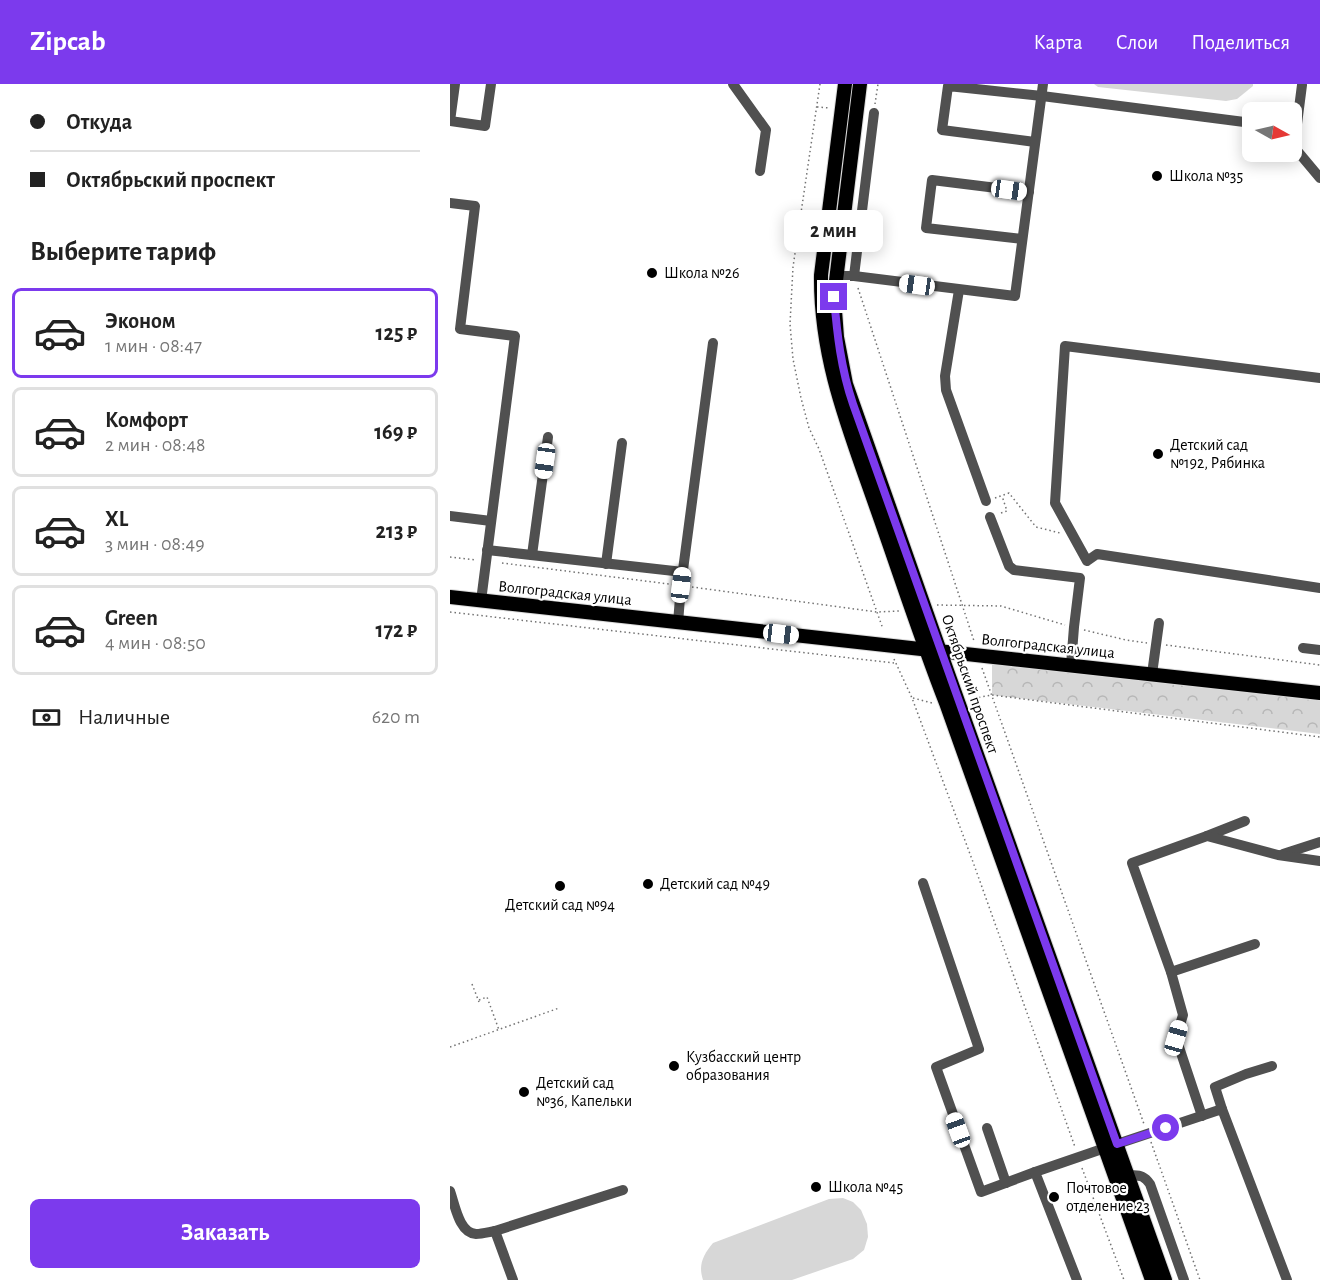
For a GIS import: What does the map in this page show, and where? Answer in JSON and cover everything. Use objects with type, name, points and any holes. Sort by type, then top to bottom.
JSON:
[{"type":"main road","name":"Октябрьский проспект","points":[[845,84],[820,298],[824,338],[835,387],[933,650],[1111,1146],[1152,1280]]},
{"type":"main road","name":"Октябрьский проспект","points":[[860,84],[834,297],[837,337],[846,384],[933,650]]},
{"type":"main road","name":"Волгоградская улица","points":[[450,597],[1320,693]]},
{"type":"main road","name":"Октябрьский проспект","points":[[1111,1146],[1128,1175],[1165,1280]]},
{"type":"lane","points":[[455,84],[450,122],[485,126],[490,84]]},
{"type":"lane","points":[[733,84],[766,130],[760,171]]},
{"type":"lane","points":[[836,276],[854,276],[1015,296],[1043,84]]},
{"type":"lane","points":[[1302,85],[1294,147],[1320,178]]},
{"type":"lane","points":[[1035,142],[942,130],[948,86],[1242,122]]},
{"type":"lane","points":[[854,276],[874,113]]},
{"type":"lane","points":[[1022,239],[926,228],[932,180],[1029,192]]},
{"type":"lane","points":[[450,203],[476,206],[460,329],[515,336],[481,601]]},
{"type":"lane","points":[[959,290],[945,376],[946,390],[986,501]]},
{"type":"lane","points":[[678,623],[713,344]]},
{"type":"lane","points":[[1087,561],[1055,503],[1065,346],[1320,378]]},
{"type":"lane","points":[[532,555],[548,437]]},
{"type":"lane","points":[[606,564],[622,443]]},
{"type":"lane","points":[[450,516],[491,521]]},
{"type":"lane","points":[[990,516],[1009,566],[1014,570],[1080,578]]},
{"type":"lane","points":[[1071,665],[1080,578],[1087,561],[1097,554],[1320,588]]},
{"type":"lane","points":[[486,556],[532,555],[683,572]]},
{"type":"lane","points":[[1152,674],[1159,623]]},
{"type":"lane","points":[[1303,648],[1320,650]]},
{"type":"lane","points":[[1203,1116],[1176,1038],[1183,1015],[1171,972],[1132,864],[1245,822]]},
{"type":"lane","points":[[1208,836],[1278,855],[1320,861]]},
{"type":"lane","points":[[1278,855],[1320,842]]},
{"type":"lane","points":[[923,883],[979,1049],[936,1067],[981,1192],[1222,1109]]},
{"type":"lane","points":[[1171,972],[1256,944]]},
{"type":"lane","points":[[1272,1066],[1215,1087],[1287,1280]]},
{"type":"lane","points":[[987,1128],[1006,1183]]},
{"type":"lane","points":[[1035,1172],[1077,1280]]},
{"type":"lane","points":[[1128,1175],[1146,1178],[1150,1184],[1184,1280]]},
{"type":"lane","points":[[450,1191],[462,1227],[476,1234],[495,1231],[623,1190]]},
{"type":"lane","points":[[495,1231],[513,1280]]},
{"type":"path","points":[[874,113],[878,84]]},
{"type":"path","points":[[817,107],[837,109]]},
{"type":"path","points":[[854,276],[974,641]]},
{"type":"path","points":[[986,501],[1009,493],[1036,526],[1074,538]]},
{"type":"path","points":[[990,516],[1007,511],[1002,495]]},
{"type":"path","points":[[450,557],[486,556],[877,612],[907,610]]},
{"type":"path","points":[[931,605],[1001,606],[1126,640],[1320,665]]},
{"type":"path","points":[[450,612],[895,663]]},
{"type":"path","points":[[877,612],[883,629]]},
{"type":"path","points":[[892,656],[912,698],[973,862],[1124,1280]]},
{"type":"path","points":[[981,663],[1200,1280]]},
{"type":"path","points":[[965,700],[992,695],[1320,737]]},
{"type":"path","points":[[912,698],[937,704]]},
{"type":"path","points":[[472,984],[479,1001],[487,997],[499,1030]]},
{"type":"path","points":[[450,1047],[559,1008]]},
{"type":"green space","points":[[1094,84],[1253,84],[1253,86],[1237,99],[1226,101],[1098,87]]},
{"type":"green space","points":[[992,662],[1320,698],[1320,734],[992,695]]},
{"type":"green space","points":[[843,1198],[853,1202],[861,1210],[867,1224],[868,1237],[864,1250],[853,1259],[792,1280],[703,1280],[702,1260],[713,1243],[829,1199]]},
{"type":"place","name":"Школа №35","points":[[1157,176]]},
{"type":"place","name":"Школа №26","points":[[652,273]]},
{"type":"place","name":"Детский сад №192, Рябинка","points":[[1158,454]]},
{"type":"place","name":"Детский сад №49","points":[[648,884]]},
{"type":"place","name":"Детский сад №94","points":[[560,886]]},
{"type":"place","name":"Кузбасский центр образования","points":[[674,1066]]},
{"type":"place","name":"Детский сад №36, Капельки","points":[[524,1092]]},
{"type":"place","name":"Школа №45","points":[[816,1187]]},
{"type":"place","name":"Почтовое отделение 23","points":[[1054,1197]]},
{"type":"route","points":[[834,297],[837,337],[846,384],[1117,1144],[1166,1128]]}]
